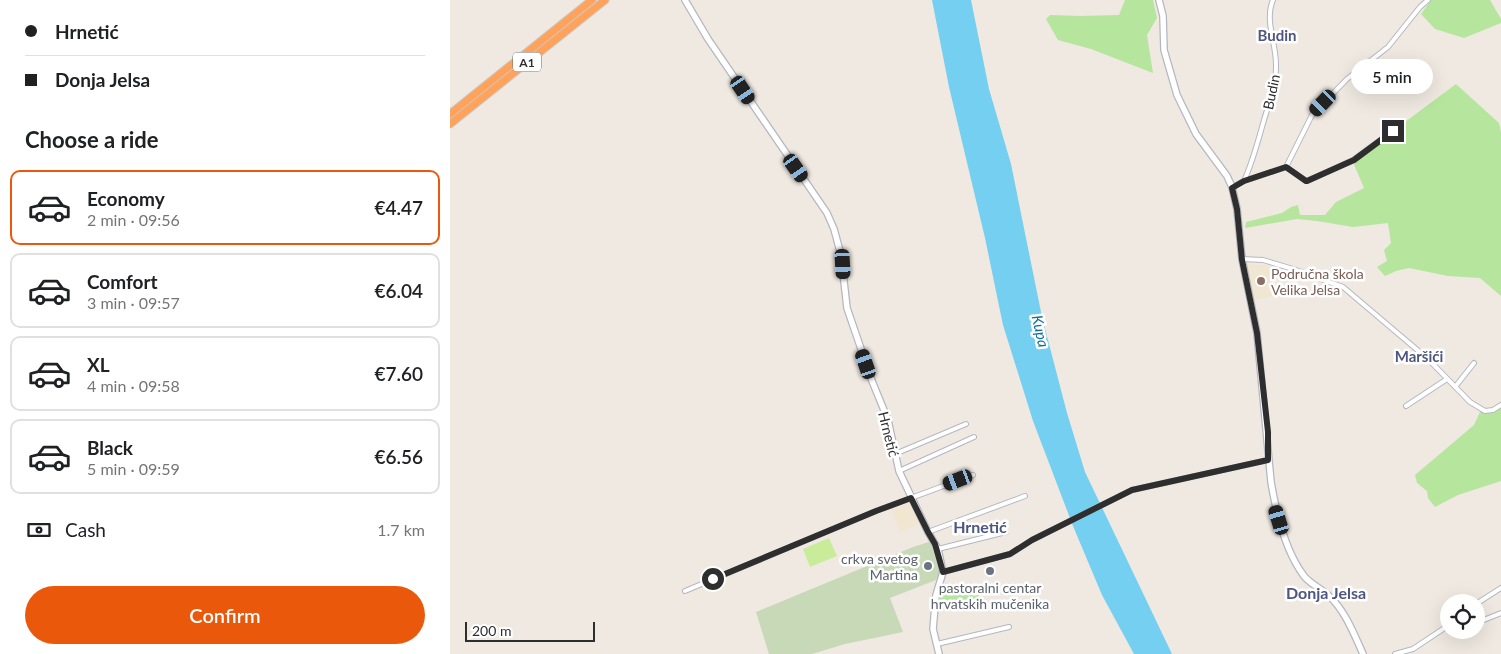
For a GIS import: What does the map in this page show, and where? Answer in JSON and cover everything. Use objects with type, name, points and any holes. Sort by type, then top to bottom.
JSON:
[{"type":"highway","name":"A1","points":[[450,114],[592,0]]},
{"type":"highway","name":"A1","points":[[450,124],[605,0]]},
{"type":"street","name":"Hrnetić","points":[[685,0],[708,39],[831,220],[841,255],[847,308],[888,420],[899,471],[938,549],[943,572],[936,595],[933,629],[939,654]]},
{"type":"street","points":[[1158,0],[1163,16],[1164,50],[1178,95],[1196,134],[1227,176],[1237,209],[1242,260],[1257,333],[1268,432],[1268,460],[1275,506],[1283,533],[1304,577],[1328,595],[1342,611],[1363,654]]},
{"type":"street","name":"Budin","points":[[1244,181],[1252,163],[1274,83],[1276,67],[1275,48],[1269,10],[1273,0]]},
{"type":"street","points":[[1232,188],[1244,181],[1286,167],[1312,115],[1347,79],[1388,47],[1420,7],[1428,0]]},
{"type":"street","points":[[1286,167],[1307,181],[1354,160],[1393,131]]},
{"type":"street","points":[[1242,260],[1263,260],[1343,287],[1428,359],[1470,402],[1485,411],[1501,406]]},
{"type":"street","points":[[1455,387],[1474,363]]},
{"type":"street","points":[[1406,406],[1447,379]]},
{"type":"street","points":[[895,454],[966,424]]},
{"type":"street","name":"Hrnetić","points":[[899,471],[974,437]]},
{"type":"street","points":[[943,572],[1010,554],[1047,532],[1132,490],[1268,460]]},
{"type":"street","points":[[685,591],[876,511],[973,475]]},
{"type":"street","points":[[928,532],[1025,496]]},
{"type":"street","points":[[938,549],[1006,532]]},
{"type":"street","points":[[1485,598],[1501,588]]},
{"type":"street","points":[[1485,619],[1501,613]]},
{"type":"street","points":[[937,644],[1010,627]]},
{"type":"street","points":[[1396,654],[1414,649],[1440,631]]},
{"type":"shaded area","name":"Područna škola Velika Jelsa","points":[[1247,264],[1269,266],[1276,296],[1254,300]]},
{"type":"shaded area","points":[[910,502],[919,524],[900,532],[891,510]]},
{"type":"green space","points":[[1125,0],[1153,0],[1157,18],[1147,35],[1153,73],[1091,49],[1058,40],[1046,19],[1050,15],[1119,15]]},
{"type":"green space","points":[[1431,0],[1490,0],[1501,19],[1501,23],[1464,38],[1435,29],[1421,14]]},
{"type":"green space","points":[[1456,84],[1499,123],[1501,132],[1501,296],[1480,278],[1448,276],[1409,268],[1385,276],[1377,267],[1387,261],[1384,250],[1391,243],[1388,223],[1353,227],[1297,219],[1245,228],[1246,222],[1282,213],[1298,205],[1300,215],[1325,215],[1336,202],[1364,188],[1353,162],[1399,131],[1397,128]]},
{"type":"green space","points":[[1501,408],[1501,481],[1458,495],[1435,507],[1428,498],[1427,491],[1417,483],[1415,475],[1474,425],[1480,412],[1493,412]]},
{"type":"green space","points":[[829,538],[837,556],[810,567],[803,549]]},
{"type":"green space","points":[[929,542],[937,556],[939,565],[936,580],[890,598],[903,632],[845,644],[812,654],[769,654],[756,612]]},
{"type":"green space","points":[[973,585],[976,585],[981,604],[937,609],[942,591],[973,588]]},
{"type":"water","name":"Kupa","points":[[932,0],[971,0],[989,89],[1011,164],[1042,317],[1067,413],[1085,472],[1172,654],[1134,654],[1102,595],[1073,526],[1033,421],[1003,325],[985,238],[949,87]]},
{"type":"place","name":"Područna škola Velika Jelsa","points":[[1261,281]]},
{"type":"place","name":"crkva svetog Martina","points":[[928,566]]},
{"type":"place","name":"pastoralni centar hrvatskih mučenika","points":[[990,571]]},
{"type":"district","name":"Budin","points":[[1277,35]]},
{"type":"district","name":"Maršići","points":[[1419,356]]},
{"type":"district","name":"Hrnetić","points":[[980,526]]},
{"type":"district","name":"Donja Jelsa","points":[[1326,592]]},
{"type":"route","points":[[713,579],[911,498],[938,549],[943,572],[1010,554],[1032,540],[1132,490],[1268,460],[1268,432],[1257,333],[1242,260],[1242,244],[1232,188],[1244,181],[1286,167],[1307,181],[1354,160],[1393,131]]}]
